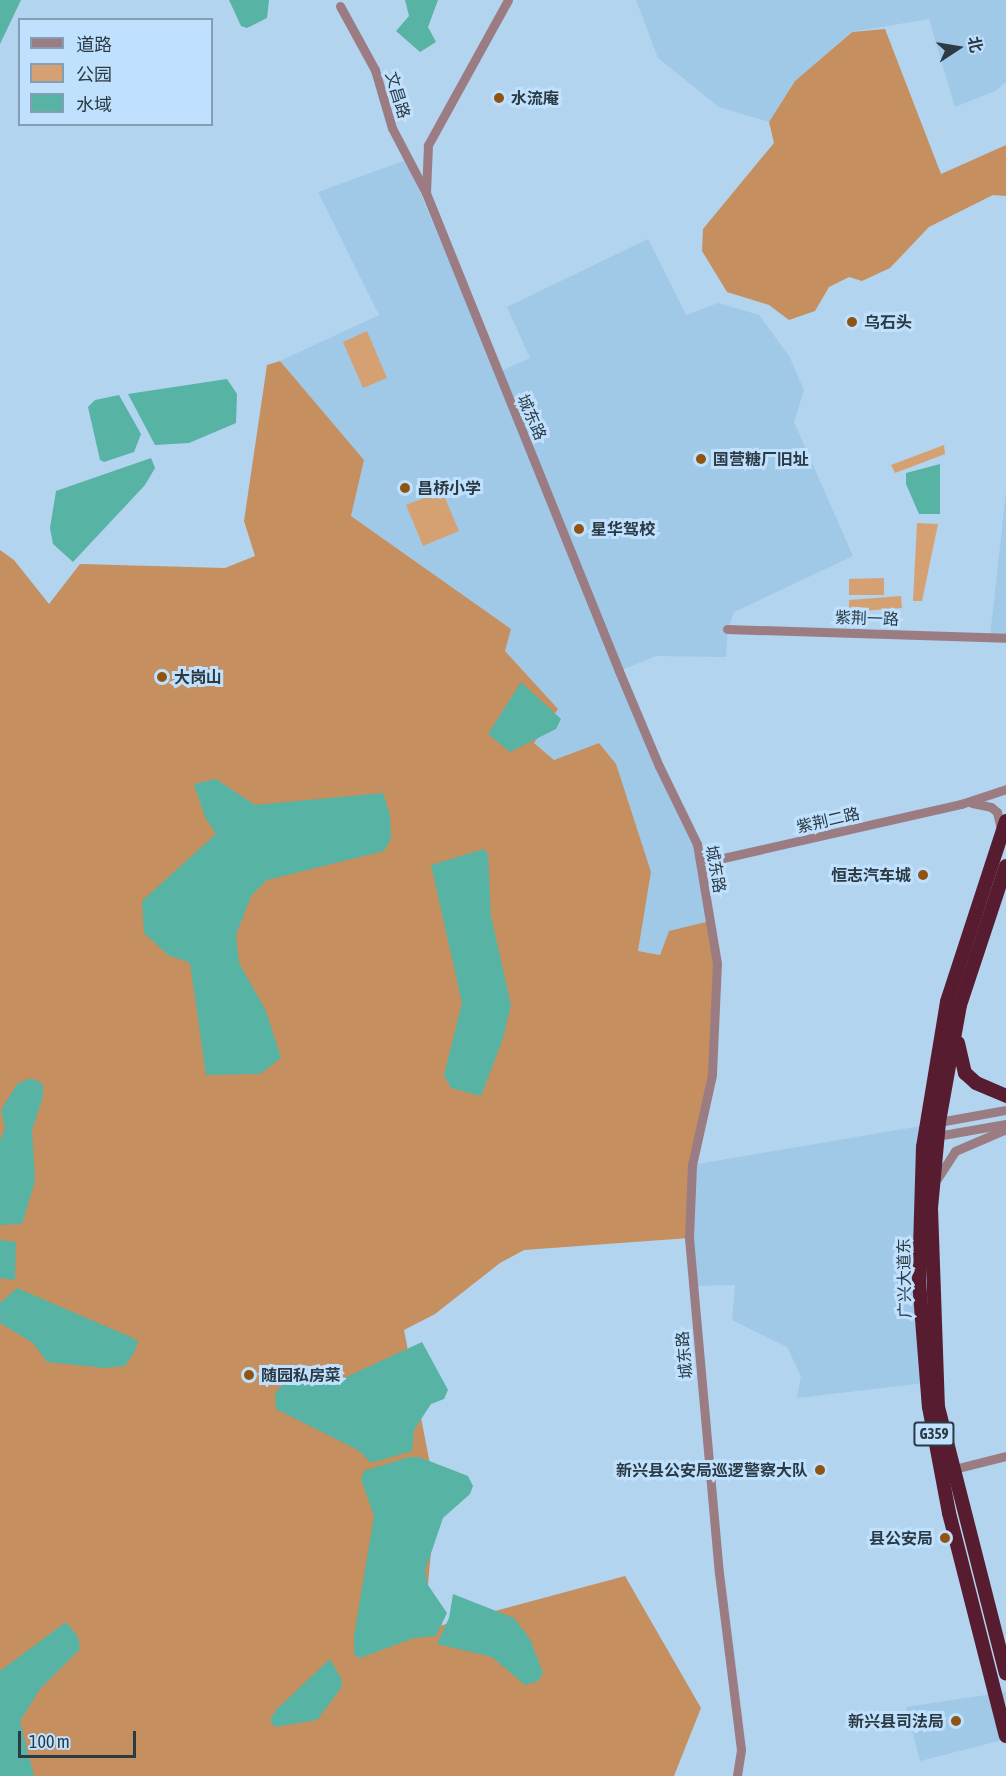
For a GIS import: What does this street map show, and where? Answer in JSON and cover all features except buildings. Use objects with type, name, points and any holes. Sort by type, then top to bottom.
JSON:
[{"type":"highway","name":"广兴大道东","points":[[1006,821],[947,1002],[923,1147],[919,1281],[929,1407],[949,1513],[1006,1736]]},
{"type":"highway","name":"广兴大道东","points":[[1006,866],[960,1005],[938,1129],[931,1208],[938,1407],[1006,1673]]},
{"type":"highway","points":[[956,1031],[964,1073],[975,1083],[1006,1096]]},
{"type":"street","name":"城东路","points":[[508,0],[428,145],[426,193],[623,681],[697,844],[701,863],[717,963],[712,1075],[692,1165],[689,1239],[719,1573],[741,1750],[737,1776]]},
{"type":"street","name":"文昌路","points":[[340,6],[375,70],[392,128],[426,193]]},
{"type":"street","name":"紫荆一路","points":[[728,629],[1006,638]]},
{"type":"street","name":"紫荆二路","points":[[701,863],[961,804],[1006,789]]},
{"type":"street","name":"紫荆二路","points":[[961,804],[991,807],[1000,820],[1001,836]]},
{"type":"street","points":[[938,1129],[1006,1110]]},
{"type":"street","points":[[938,1129],[1006,1124]]},
{"type":"street","points":[[931,1208],[937,1178],[955,1151],[1006,1129]]},
{"type":"street","points":[[954,1469],[1006,1456]]},
{"type":"shaded area","points":[[636,0],[1006,0],[1006,82],[995,91],[955,107],[929,19],[851,32],[795,81],[769,122],[719,107],[658,58]]},
{"type":"shaded area","points":[[885,29],[941,174],[1006,145],[1006,196],[993,195],[929,227],[890,268],[862,281],[849,277],[829,287],[815,311],[789,320],[769,305],[727,292],[702,251],[703,229],[774,143],[769,122],[795,81],[852,32]]},
{"type":"shaded area","points":[[406,160],[497,373],[530,358],[507,307],[648,239],[686,315],[718,303],[759,315],[789,356],[804,390],[794,422],[853,556],[734,612],[728,629],[726,657],[656,656],[619,671],[697,844],[710,921],[660,955],[638,951],[651,872],[599,743],[554,760],[534,743],[558,709],[505,651],[511,629],[351,516],[364,460],[280,361],[379,315],[318,192]]},
{"type":"shaded area","points":[[280,361],[364,460],[351,516],[511,629],[505,651],[558,709],[534,743],[554,760],[599,743],[616,764],[651,872],[638,951],[660,955],[669,931],[710,921],[717,963],[712,1075],[692,1165],[689,1238],[524,1250],[500,1263],[435,1314],[404,1330],[436,1495],[424,1630],[625,1576],[701,1708],[674,1776],[0,1776],[0,550],[14,560],[49,604],[80,564],[225,568],[255,556],[244,521],[267,365]]},
{"type":"shaded area","points":[[1006,492],[1006,638],[990,637]]},
{"type":"shaded area","points":[[927,1125],[925,1383],[797,1398],[801,1376],[787,1347],[732,1320],[735,1285],[692,1286],[692,1165]]},
{"type":"shaded area","name":"新兴县司法局","points":[[1006,1692],[1006,1739],[920,1761],[906,1707]]},
{"type":"green space","points":[[367,331],[387,378],[363,388],[343,342]]},
{"type":"green space","points":[[944,445],[945,454],[895,473],[891,465]]},
{"type":"green space","points":[[442,491],[459,531],[423,546],[406,505]]},
{"type":"green space","points":[[917,523],[938,524],[922,601],[913,601]]},
{"type":"green space","points":[[884,578],[884,595],[849,595],[849,579]]},
{"type":"green space","points":[[901,596],[902,608],[849,612],[849,600]]},
{"type":"water","points":[[0,0],[21,0],[0,44]]},
{"type":"water","points":[[229,0],[269,0],[267,18],[247,28],[241,26]]},
{"type":"water","points":[[405,0],[438,0],[428,27],[436,42],[420,52],[396,31],[409,16]]},
{"type":"water","points":[[227,379],[237,394],[236,423],[189,443],[155,445],[128,394]]},
{"type":"water","points":[[119,395],[141,434],[134,452],[104,462],[100,460],[88,407],[95,400]]},
{"type":"water","points":[[151,458],[155,468],[145,485],[73,562],[53,544],[50,528],[56,491]]},
{"type":"water","points":[[940,464],[940,514],[919,514],[906,484],[906,473]]},
{"type":"water","points":[[521,682],[561,719],[556,729],[510,752],[488,734]]},
{"type":"water","points":[[216,779],[255,805],[383,793],[390,815],[391,839],[384,851],[267,880],[251,896],[236,935],[239,963],[266,1011],[281,1058],[260,1074],[206,1075],[190,963],[168,955],[144,933],[142,901],[216,834],[205,817],[194,784]]},
{"type":"water","points":[[484,849],[488,854],[491,916],[511,1005],[503,1038],[481,1096],[451,1088],[444,1075],[462,1003],[431,865]]},
{"type":"water","points":[[31,1078],[43,1084],[43,1096],[32,1130],[35,1181],[22,1224],[0,1225],[0,1141],[5,1128],[1,1110],[17,1084]]},
{"type":"water","points":[[0,1240],[16,1242],[15,1280],[0,1278]]},
{"type":"water","points":[[17,1288],[133,1338],[138,1341],[135,1351],[125,1366],[105,1368],[47,1362],[33,1343],[0,1323],[0,1303]]},
{"type":"water","points":[[422,1342],[448,1390],[444,1399],[431,1404],[414,1430],[412,1451],[371,1463],[358,1450],[276,1409],[275,1394],[282,1385],[296,1378],[342,1379]]},
{"type":"water","points":[[409,1457],[419,1457],[468,1476],[473,1486],[470,1494],[443,1518],[425,1571],[428,1585],[447,1613],[436,1636],[414,1638],[360,1658],[354,1655],[354,1636],[374,1516],[361,1479],[364,1471]]},
{"type":"water","points":[[453,1594],[514,1618],[530,1639],[543,1673],[538,1681],[525,1685],[492,1657],[437,1644],[449,1618]]},
{"type":"water","points":[[66,1622],[78,1637],[80,1649],[40,1689],[20,1721],[34,1776],[0,1776],[0,1671]]},
{"type":"water","points":[[330,1659],[342,1680],[341,1688],[317,1720],[275,1727],[270,1720],[276,1710]]},
{"type":"place","name":"水流庵","points":[[499,98]]},
{"type":"place","name":"乌石头","points":[[852,322]]},
{"type":"place","name":"国营糖厂旧址","points":[[701,459]]},
{"type":"place","name":"昌桥小学","points":[[405,488]]},
{"type":"place","name":"星华驾校","points":[[579,529]]},
{"type":"place","name":"大岗山","points":[[162,677]]},
{"type":"place","name":"恒志汽车城","points":[[923,875]]},
{"type":"place","name":"随园私房菜","points":[[249,1375]]},
{"type":"place","name":"新兴县公安局巡逻警察大队","points":[[820,1470]]},
{"type":"place","name":"县公安局","points":[[945,1538]]},
{"type":"place","name":"新兴县司法局","points":[[956,1721]]}]
